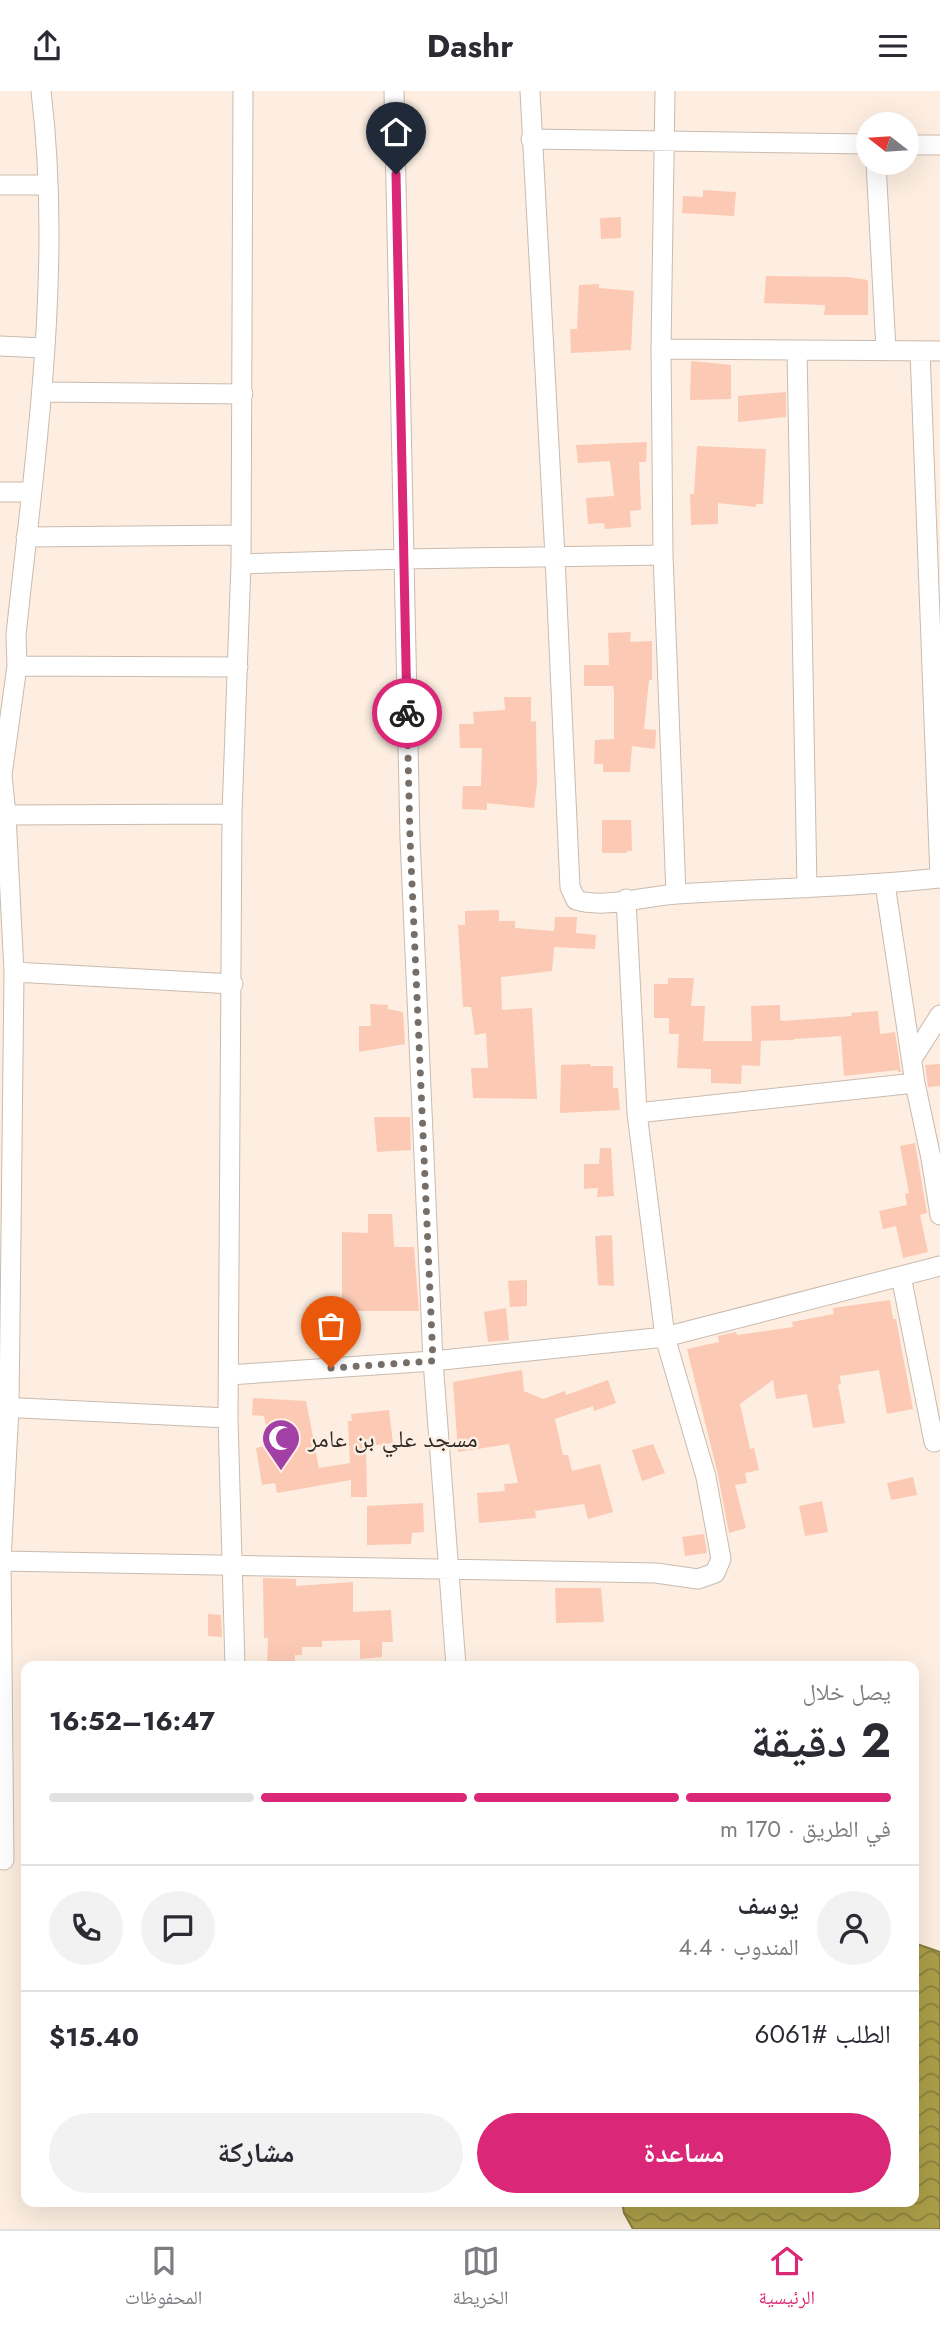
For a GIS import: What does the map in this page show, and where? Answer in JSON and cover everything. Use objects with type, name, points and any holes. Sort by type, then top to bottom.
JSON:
[{"type":"street","points":[[4,1860],[1,1561],[15,972],[6,815],[1,775],[17,666],[8,634],[26,537],[42,391],[48,282],[47,185],[41,91]]},
{"type":"street","points":[[235,1661],[228,1418],[233,984],[232,814],[241,564],[243,394],[243,91]]},
{"type":"street","points":[[394,91],[410,838],[433,1361],[456,1661]]},
{"type":"street","points":[[530,91],[570,887],[576,900],[591,905],[676,894],[885,884],[940,878],[930,351],[661,349]]},
{"type":"street","points":[[665,91],[661,349],[663,555],[676,894]]},
{"type":"street","points":[[531,139],[856,144]]},
{"type":"street","points":[[919,145],[940,145]]},
{"type":"street","points":[[877,175],[886,350]]},
{"type":"street","points":[[0,185],[47,185]]},
{"type":"street","points":[[0,346],[44,348]]},
{"type":"street","points":[[797,350],[807,888]]},
{"type":"street","points":[[42,391],[243,394]]},
{"type":"street","points":[[0,492],[31,492]]},
{"type":"street","points":[[26,537],[241,534]]},
{"type":"street","points":[[241,564],[663,555]]},
{"type":"street","points":[[17,666],[237,667]]},
{"type":"street","points":[[6,815],[232,814]]},
{"type":"street","points":[[885,884],[915,1083],[936,1158],[940,1215]]},
{"type":"street","points":[[1,1561],[656,1573],[698,1579],[715,1573],[721,1559],[706,1477],[665,1337],[637,1113],[626,899]]},
{"type":"street","points":[[15,972],[233,984]]},
{"type":"street","points":[[912,1059],[940,1015]]},
{"type":"street","points":[[637,1113],[915,1083]]},
{"type":"street","points":[[229,1375],[433,1361],[665,1337],[940,1266]]},
{"type":"street","points":[[901,1276],[934,1442]]},
{"type":"street","points":[[5,1407],[228,1418]]},
{"type":"water","points":[[919,1945],[940,1952],[940,2229],[633,2229],[623,2207],[919,2207]]},
{"type":"building","points":[[703,190],[736,192],[734,216],[682,213],[683,196],[703,197]]},
{"type":"building","points":[[621,217],[621,238],[601,239],[600,218]]},
{"type":"building","points":[[766,276],[847,277],[868,280],[868,315],[824,315],[825,305],[764,303]]},
{"type":"building","points":[[599,284],[599,288],[634,291],[631,350],[571,353],[570,329],[577,329],[579,285]]},
{"type":"building","points":[[691,361],[731,365],[731,399],[690,400]]},
{"type":"building","points":[[786,392],[786,417],[738,422],[738,396]]},
{"type":"building","points":[[647,442],[646,462],[639,462],[641,510],[630,511],[631,527],[605,529],[604,523],[588,524],[586,498],[614,496],[610,461],[578,463],[576,445]]},
{"type":"building","points":[[697,446],[766,449],[763,504],[756,504],[756,507],[718,503],[718,524],[691,525],[690,494],[694,494]]},
{"type":"building","points":[[631,632],[630,642],[652,641],[652,680],[649,680],[644,729],[656,730],[655,749],[632,746],[630,772],[603,772],[603,764],[594,764],[595,740],[614,739],[613,686],[584,686],[584,665],[609,665],[608,633]]},
{"type":"building","points":[[504,697],[531,697],[531,722],[536,721],[537,783],[534,808],[487,803],[487,810],[462,809],[463,786],[481,786],[482,748],[460,748],[459,724],[474,724],[473,712],[505,710]]},
{"type":"building","points":[[602,820],[631,820],[632,851],[602,853]]},
{"type":"building","points":[[499,910],[499,921],[515,921],[515,928],[554,931],[555,917],[577,917],[576,933],[596,935],[595,949],[554,947],[552,971],[501,977],[502,1010],[532,1008],[537,1099],[473,1098],[471,1068],[488,1068],[486,1033],[475,1035],[471,1007],[463,1007],[458,925],[465,925],[465,911]]},
{"type":"building","points":[[668,978],[694,978],[691,1006],[705,1006],[703,1041],[761,1041],[760,1066],[742,1065],[741,1084],[711,1083],[711,1069],[677,1068],[679,1034],[669,1034],[669,1018],[654,1018],[654,984],[668,984]]},
{"type":"building","points":[[370,1004],[388,1005],[388,1009],[403,1012],[405,1044],[359,1052],[359,1026],[371,1026]]},
{"type":"building","points":[[780,1005],[780,1020],[783,1021],[852,1016],[851,1013],[878,1011],[880,1034],[895,1032],[901,1072],[898,1070],[844,1076],[841,1036],[752,1041],[751,1006]]},
{"type":"building","points":[[940,1064],[940,1086],[928,1087],[925,1065]]},
{"type":"building","points":[[561,1065],[613,1066],[613,1088],[618,1088],[620,1110],[560,1113]]},
{"type":"building","points":[[374,1117],[410,1117],[411,1150],[377,1152]]},
{"type":"building","points":[[915,1143],[927,1213],[920,1215],[928,1252],[903,1258],[896,1226],[883,1229],[879,1211],[907,1205],[905,1194],[909,1193],[900,1146]]},
{"type":"building","points":[[600,1148],[611,1148],[614,1196],[597,1197],[598,1188],[584,1189],[584,1164],[599,1164]]},
{"type":"building","points":[[368,1214],[392,1214],[394,1247],[414,1247],[419,1311],[342,1311],[342,1232],[368,1233]]},
{"type":"building","points":[[612,1235],[614,1286],[598,1285],[595,1236]]},
{"type":"building","points":[[527,1280],[527,1306],[510,1307],[508,1281]]},
{"type":"building","points":[[890,1300],[913,1409],[887,1414],[879,1370],[840,1376],[841,1384],[838,1385],[845,1423],[813,1428],[807,1394],[776,1399],[773,1380],[740,1404],[750,1449],[754,1448],[759,1470],[745,1473],[747,1483],[735,1485],[746,1528],[729,1533],[718,1475],[687,1349],[719,1342],[718,1336],[736,1332],[737,1335],[793,1327],[792,1322],[834,1314],[833,1308]]},
{"type":"building","points":[[506,1308],[509,1340],[488,1342],[484,1312]]},
{"type":"building","points":[[522,1370],[524,1391],[543,1399],[565,1391],[566,1395],[608,1380],[616,1403],[594,1411],[593,1406],[555,1419],[563,1455],[568,1455],[572,1471],[600,1464],[613,1512],[588,1519],[584,1504],[535,1511],[536,1518],[479,1523],[477,1493],[505,1491],[504,1484],[518,1483],[509,1444],[458,1452],[453,1382]]},
{"type":"building","points":[[253,1398],[306,1401],[319,1468],[350,1463],[348,1421],[352,1421],[351,1414],[389,1410],[393,1443],[366,1446],[367,1497],[351,1497],[351,1480],[277,1493],[275,1483],[262,1485],[256,1448],[270,1445],[264,1416],[252,1415]]},
{"type":"building","points":[[653,1444],[665,1473],[642,1481],[632,1450]]},
{"type":"building","points":[[913,1477],[917,1495],[891,1500],[887,1483]]},
{"type":"building","points":[[822,1501],[828,1532],[805,1536],[799,1506]]},
{"type":"building","points":[[423,1503],[424,1532],[412,1533],[411,1544],[367,1545],[367,1506]]},
{"type":"building","points":[[704,1534],[707,1553],[685,1556],[682,1537]]},
{"type":"building","points":[[263,1578],[296,1579],[296,1586],[353,1582],[353,1612],[391,1610],[393,1642],[382,1642],[382,1657],[360,1659],[360,1640],[322,1641],[322,1647],[302,1647],[302,1655],[295,1655],[295,1661],[267,1661],[268,1638],[264,1638]]},
{"type":"building","points":[[555,1588],[601,1588],[604,1622],[556,1623]]},
{"type":"building","points":[[208,1614],[221,1615],[222,1637],[208,1636]]},
{"type":"way so far","points":[[331,1368],[433,1361],[407,713]]},
{"type":"place","name":"مسجد علي بن عامر","points":[[281,1472]]},
{"type":"route","points":[[396,174],[407,713]]}]
